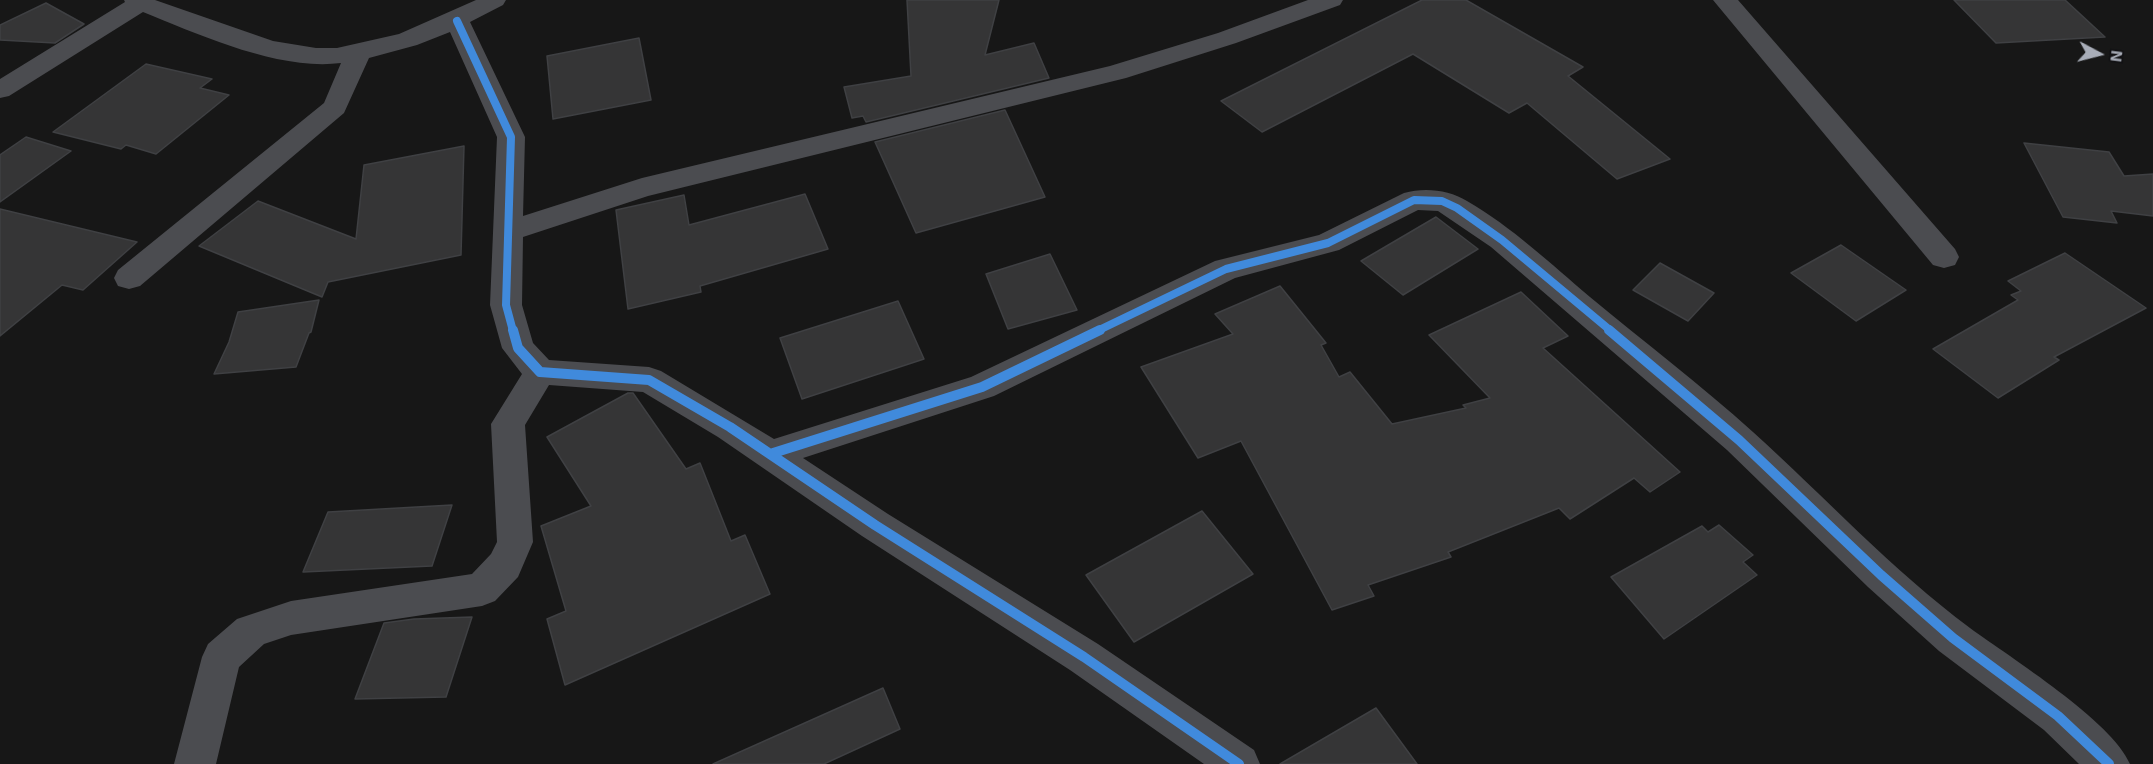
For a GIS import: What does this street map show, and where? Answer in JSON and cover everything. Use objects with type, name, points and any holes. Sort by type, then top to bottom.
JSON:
[{"type":"street","points":[[0,90],[139,2],[266,48],[319,56],[359,52],[457,21],[494,0]]},
{"type":"street","points":[[508,231],[642,188],[1117,72],[1227,38],[1331,0]]},
{"type":"street","points":[[1725,0],[1944,257]]},
{"type":"street","points":[[457,21],[511,137],[506,305],[518,348],[540,372],[649,380],[730,427],[875,525],[1084,657],[1239,764]]},
{"type":"street","points":[[129,278],[335,107],[359,52]]},
{"type":"street","points":[[770,454],[981,387],[1226,269],[1328,243],[1414,200],[1442,201],[1457,208],[1502,240],[1603,325],[1739,440],[1944,630],[2058,716],[2109,764]]},
{"type":"street","points":[[195,764],[222,657],[251,631],[291,618],[482,589],[505,565],[515,542],[508,424],[540,372]]},
{"type":"building","points":[[907,0],[999,0],[985,55],[1034,43],[1049,78],[866,122],[863,116],[852,118],[844,87],[911,76]]},
{"type":"building","points":[[1422,0],[1466,0],[1583,67],[1568,76],[1670,159],[1617,179],[1527,103],[1509,113],[1413,54],[1262,132],[1221,101]]},
{"type":"building","points":[[1954,0],[2065,0],[2105,37],[1996,43]]},
{"type":"building","points":[[46,3],[84,24],[55,43],[0,40],[0,25]]},
{"type":"building","points":[[639,38],[651,100],[553,119],[547,56]]},
{"type":"building","points":[[146,64],[212,79],[200,88],[229,95],[156,154],[126,145],[121,149],[53,132]]},
{"type":"building","points":[[1005,110],[1045,197],[916,233],[875,142]]},
{"type":"building","points":[[26,137],[71,151],[0,202],[0,155]]},
{"type":"building","points":[[2024,143],[2109,152],[2124,176],[2153,174],[2153,216],[2111,211],[2117,223],[2063,217]]},
{"type":"building","points":[[464,146],[461,255],[328,282],[322,297],[199,246],[258,201],[356,239],[364,165]]},
{"type":"building","points":[[805,194],[828,249],[700,286],[701,292],[628,309],[616,210],[684,195],[689,225]]},
{"type":"building","points":[[0,209],[137,242],[83,290],[62,285],[0,336]]},
{"type":"building","points":[[1436,217],[1478,249],[1403,295],[1361,261]]},
{"type":"building","points":[[1841,245],[1906,290],[1856,321],[1791,273]]},
{"type":"building","points":[[2065,253],[2146,308],[2054,357],[2059,360],[1998,398],[1933,349],[2018,300],[2011,295],[2021,291],[2008,281]]},
{"type":"building","points":[[1050,254],[1077,310],[1008,329],[986,274]]},
{"type":"building","points":[[1660,263],[1714,293],[1688,321],[1633,290]]},
{"type":"building","points":[[1280,286],[1326,343],[1321,345],[1339,377],[1350,372],[1392,424],[1466,408],[1463,405],[1490,398],[1429,335],[1521,292],[1568,336],[1543,348],[1680,472],[1650,492],[1634,478],[1570,519],[1559,508],[1448,552],[1451,557],[1368,585],[1374,596],[1332,610],[1241,441],[1198,458],[1141,367],[1233,334],[1215,314]]},
{"type":"building","points":[[319,300],[311,332],[296,367],[214,374],[229,342],[238,312]]},
{"type":"building","points":[[898,301],[924,359],[802,399],[780,338]]},
{"type":"building","points":[[628,393],[633,393],[686,469],[700,463],[731,541],[745,535],[770,594],[565,685],[547,619],[566,611],[541,526],[591,506],[547,437]]},
{"type":"building","points":[[452,505],[432,566],[303,572],[328,512]]},
{"type":"building","points":[[1202,511],[1253,574],[1134,642],[1086,575]]},
{"type":"building","points":[[1719,525],[1753,555],[1743,562],[1757,575],[1664,639],[1611,577],[1702,526],[1708,532]]},
{"type":"building","points":[[472,617],[446,697],[355,699],[384,623],[414,619]]},
{"type":"building","points":[[883,688],[900,729],[824,764],[713,764]]},
{"type":"building","points":[[1376,708],[1417,764],[1280,764]]},
{"type":"cycle path","points":[[457,21],[511,137],[506,305],[518,348],[540,372],[649,380],[730,427],[875,525],[1084,657],[1239,764]]},
{"type":"cycle path","points":[[770,454],[982,387],[1226,269],[1328,243],[1414,200],[1442,201],[1457,208],[1502,240],[1603,325],[1739,440],[1881,575],[1953,638],[2058,716],[2109,764]]}]
